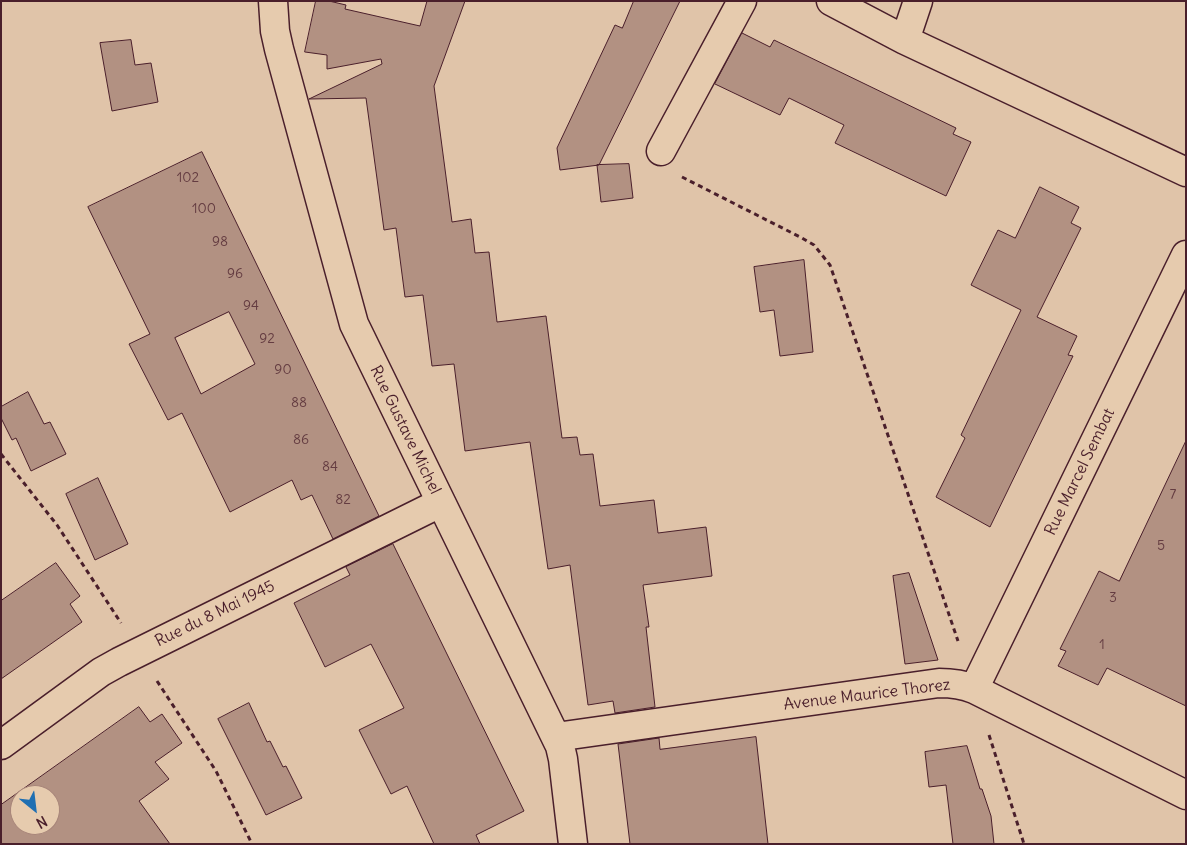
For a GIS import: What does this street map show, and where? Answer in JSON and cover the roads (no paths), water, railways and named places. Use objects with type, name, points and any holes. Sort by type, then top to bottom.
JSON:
[{"type":"street","name":"Rue Gustave Michel","points":[[273,1],[275,31],[279,49],[354,324],[556,738],[564,759],[573,844]]},
{"type":"street","points":[[661,150],[742,1]]},
{"type":"street","points":[[831,1],[905,40],[1186,172]]},
{"type":"street","points":[[905,40],[918,1]]},
{"type":"street","name":"Rue Marcel Sembat","points":[[974,689],[1186,255]]},
{"type":"street","name":"Rue du 8 Mai 1945","points":[[1,745],[101,672],[119,662],[440,503]]},
{"type":"street","name":"Avenue Maurice Thorez","points":[[556,738],[939,683],[962,684],[1186,795]]}]
